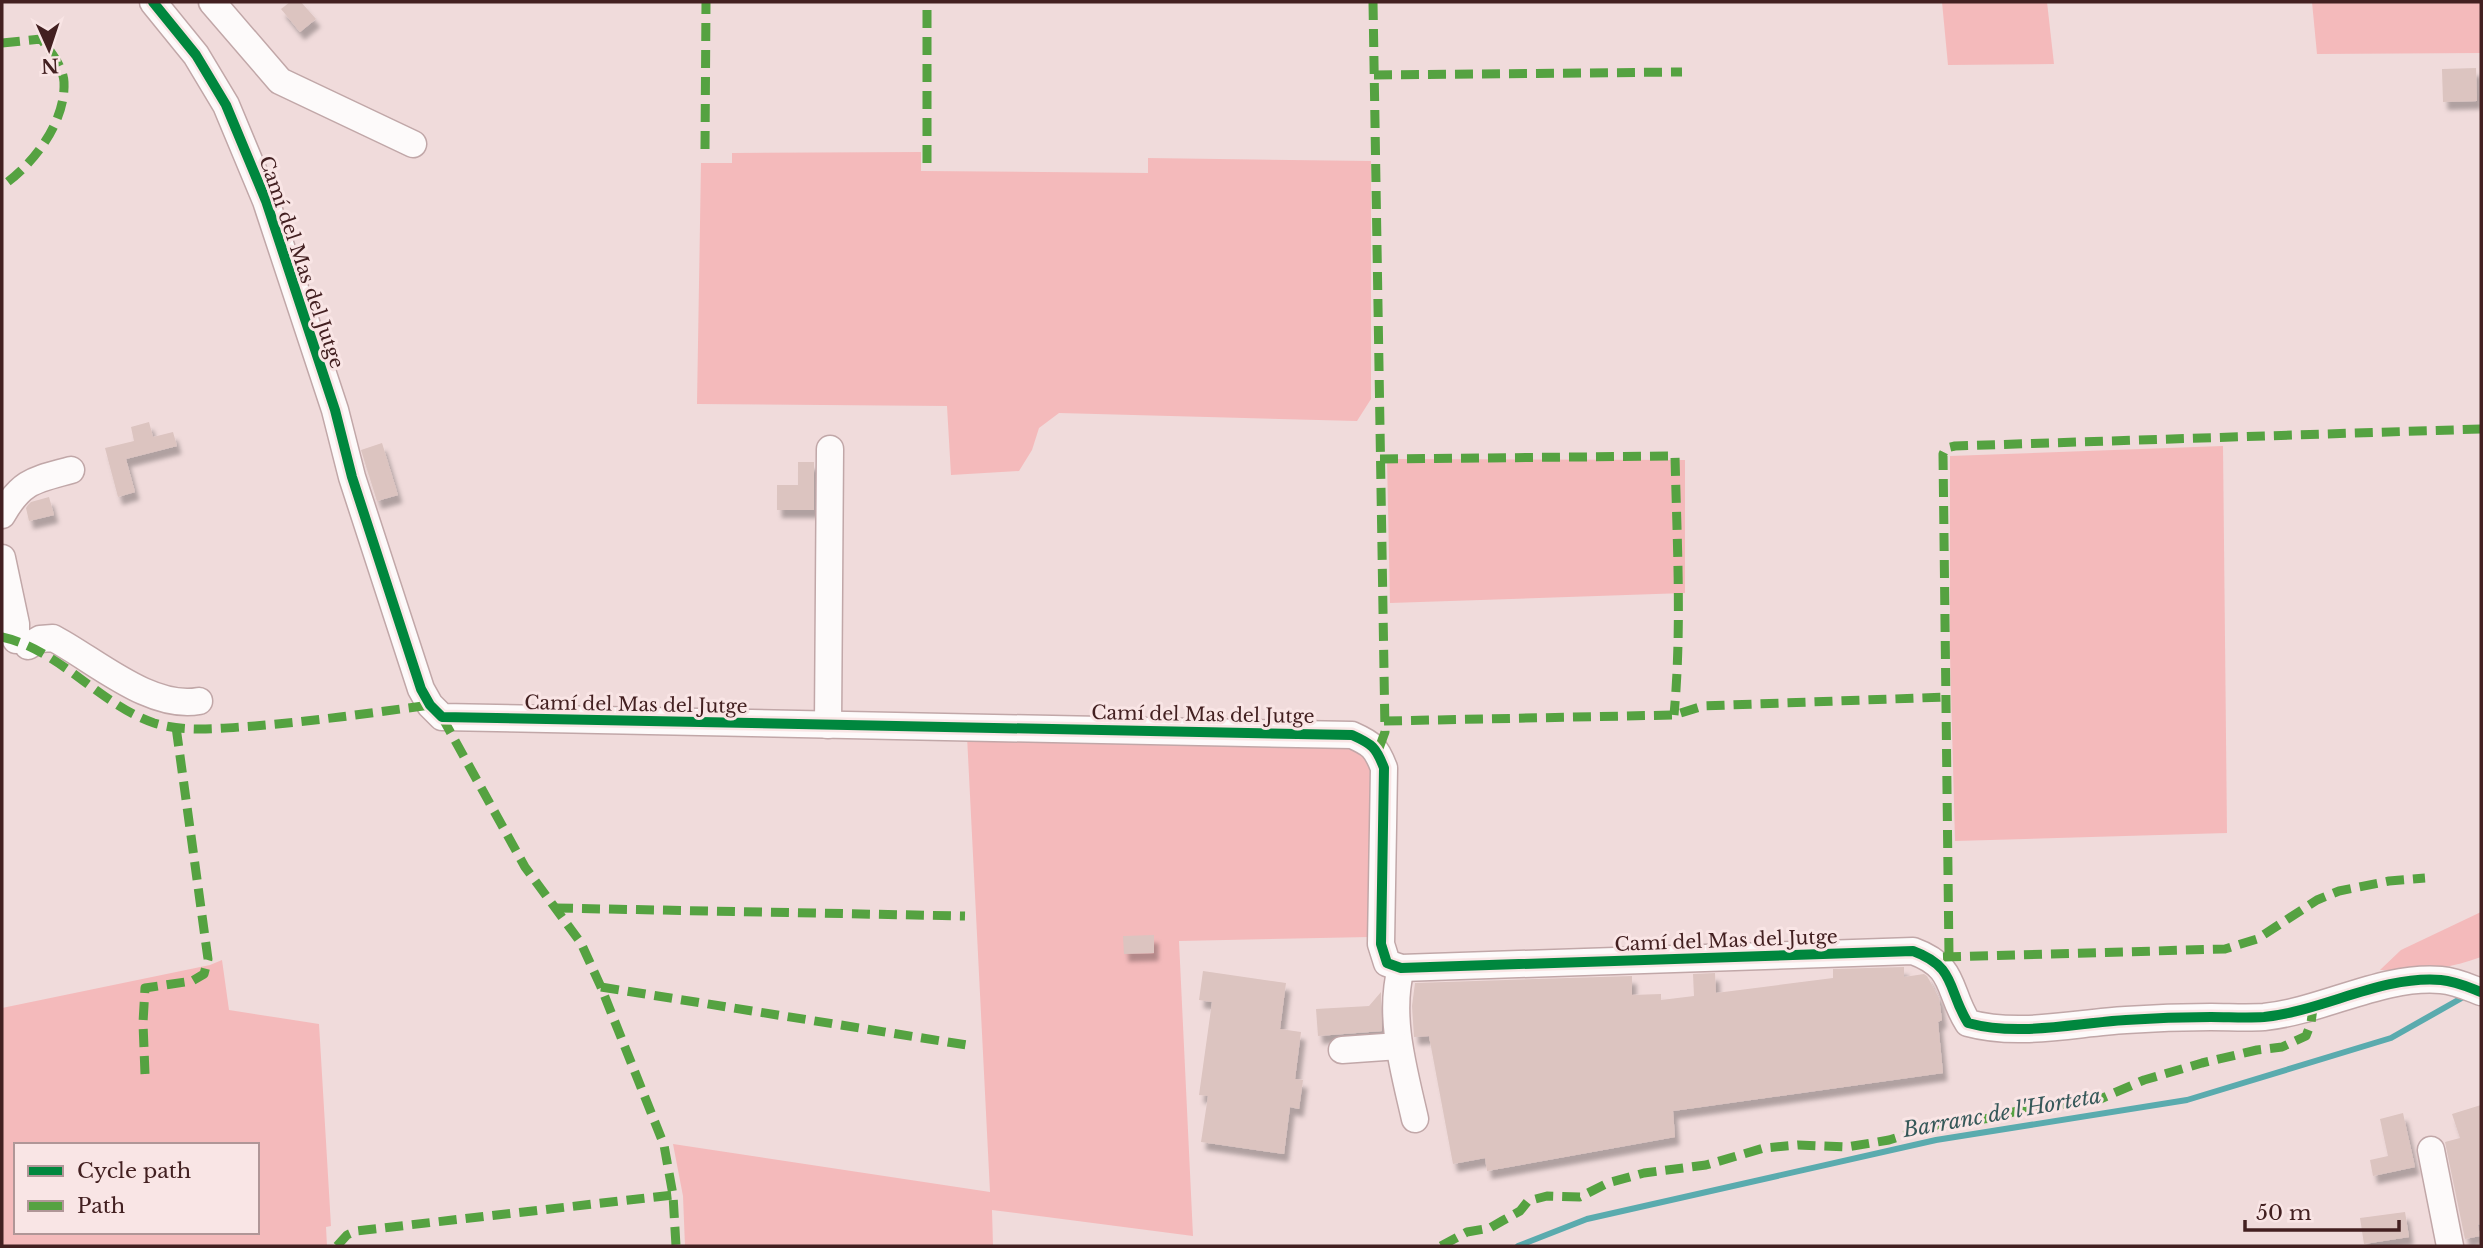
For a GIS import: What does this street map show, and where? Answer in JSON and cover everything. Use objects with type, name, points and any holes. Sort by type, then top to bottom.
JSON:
[{"type":"street","name":"Camí del Mas del Jutge","points":[[153,2],[196,55],[226,105],[267,201],[421,689],[430,705],[442,717],[1352,735],[1378,751],[1384,768],[1381,944],[1387,963],[1401,968],[1913,951],[1932,958],[1944,971],[1955,990],[1958,1007],[1968,1023],[1988,1028],[2013,1029],[2126,1020],[2264,1017],[2313,1008],[2361,992],[2421,979],[2441,980],[2472,988]]},
{"type":"street","points":[[212,2],[280,81],[412,144]]},
{"type":"street","points":[[828,725],[830,449]]},
{"type":"street","points":[[2,515],[13,496],[32,480],[71,470]]},
{"type":"street","points":[[2,558],[22,643],[53,638],[154,696],[186,704],[199,701]]},
{"type":"street","points":[[1401,968],[1395,990],[1399,1046],[1415,1119]]},
{"type":"street","points":[[1342,1050],[1399,1046]]},
{"type":"street","points":[[2431,1150],[2451,1246]]},
{"type":"shaded area","points":[[1942,2],[2047,2],[2054,64],[1948,65]]},
{"type":"shaded area","points":[[2312,2],[2481,2],[2481,53],[2317,54]]},
{"type":"shaded area","points":[[921,152],[921,171],[1148,173],[1148,158],[1371,161],[1371,399],[1357,421],[1059,413],[1039,428],[1032,450],[1019,471],[951,475],[947,406],[697,404],[701,163],[732,163],[732,153]]},
{"type":"shaded area","points":[[2223,446],[2227,833],[1955,841],[1950,654],[1950,456]]},
{"type":"shaded area","points":[[1387,459],[1685,460],[1685,593],[1390,603]]},
{"type":"shaded area","points":[[967,736],[1338,742],[1370,760],[1369,937],[1179,941],[1193,1236],[992,1210],[993,1246],[685,1246],[683,1196],[673,1144],[990,1192]]},
{"type":"shaded area","points":[[2481,912],[2481,957],[2431,969],[2380,970],[2401,950]]},
{"type":"shaded area","points":[[222,960],[229,1010],[319,1024],[331,1226],[326,1227],[327,1246],[2,1246],[2,1008],[210,965]]},
{"type":"building","points":[[290,2],[301,2],[316,19],[300,32],[281,9]]},
{"type":"building","points":[[2476,68],[2477,101],[2443,102],[2442,69]]},
{"type":"building","points":[[149,422],[153,437],[173,432],[177,446],[126,459],[135,492],[118,497],[105,448],[134,441],[131,427]]},
{"type":"building","points":[[382,443],[398,495],[377,501],[361,450]]},
{"type":"building","points":[[798,462],[814,462],[814,510],[777,510],[777,485],[798,485]]},
{"type":"building","points":[[49,497],[54,515],[29,521],[26,508],[28,505]]},
{"type":"building","points":[[1154,935],[1154,953],[1124,954],[1123,936]]},
{"type":"building","points":[[1904,967],[1904,977],[1924,974],[1927,976],[1939,998],[1942,1020],[1938,1022],[1943,1073],[1673,1111],[1675,1137],[1487,1171],[1485,1158],[1453,1164],[1429,1036],[1414,1037],[1412,1006],[1415,983],[1632,976],[1632,995],[1661,994],[1661,1000],[1694,996],[1693,974],[1715,973],[1716,993],[1833,978],[1833,969]]},
{"type":"building","points":[[1203,971],[1286,983],[1280,1029],[1301,1032],[1295,1079],[1303,1080],[1299,1109],[1290,1107],[1284,1154],[1201,1142],[1208,1096],[1199,1095],[1212,1002],[1199,1000]]},
{"type":"building","points":[[1381,992],[1382,1031],[1318,1036],[1316,1009],[1369,1006]]},
{"type":"building","points":[[2481,1105],[2480,1236],[2465,1239],[2445,1142],[2460,1138],[2452,1114]]},
{"type":"building","points":[[2403,1113],[2415,1167],[2373,1176],[2370,1160],[2388,1156],[2380,1119]]},
{"type":"building","points":[[2405,1212],[2409,1237],[2364,1244],[2360,1218]]},
{"type":"waterway","name":"Barranc de l'Horteta","points":[[1518,1246],[1587,1219],[1936,1140],[2187,1100],[2391,1038],[2467,995]]},
{"type":"marked path","points":[[705,149],[706,2]]},
{"type":"marked path","points":[[927,2],[927,163]]},
{"type":"marked path","points":[[1373,2],[1385,732],[1378,751]]},
{"type":"marked path","points":[[2,43],[41,39],[59,65],[64,82],[60,112],[45,141],[25,167],[2,186]]},
{"type":"marked path","points":[[1374,75],[1682,72]]},
{"type":"marked path","points":[[1949,956],[1943,454],[1946,448],[2481,429]]},
{"type":"marked path","points":[[1380,459],[1675,456],[1678,618],[1674,715]]},
{"type":"marked path","points":[[2,637],[42,653],[115,703],[134,714],[166,726],[204,729],[255,726],[430,705]]},
{"type":"marked path","points":[[1384,721],[1674,715],[1703,706],[1946,697]]},
{"type":"marked path","points":[[442,717],[525,867],[581,943],[601,987],[664,1145],[673,1195],[676,1246]]},
{"type":"marked path","points":[[145,1074],[145,988],[192,981],[204,974],[208,959],[176,727]]},
{"type":"marked path","points":[[1943,957],[2225,949],[2257,939],[2317,900],[2339,891],[2389,881],[2425,878]]},
{"type":"marked path","points":[[555,908],[965,916]]},
{"type":"marked path","points":[[601,987],[973,1046]]},
{"type":"marked path","points":[[1441,1246],[1467,1232],[1490,1228],[1520,1211],[1528,1201],[1547,1196],[1580,1197],[1608,1183],[1644,1173],[1706,1165],[1764,1148],[1798,1145],[1847,1147],[1889,1140],[1940,1124],[1992,1118],[2024,1109],[2098,1100],[2144,1080],[2202,1063],[2282,1047],[2306,1036],[2313,1008]]},
{"type":"marked path","points":[[337,1246],[347,1235],[356,1231],[673,1195]]},
{"type":"cycle path","points":[[153,2],[196,55],[226,105],[266,201],[335,410],[352,477],[421,689],[430,705],[442,717],[1352,735],[1372,747],[1384,768],[1381,944],[1387,963],[1401,968],[1913,951],[1927,957],[1944,972],[1968,1023],[2007,1029],[2158,1018],[2264,1017],[2308,1008],[2375,988],[2419,980],[2441,980],[2481,992]]}]
